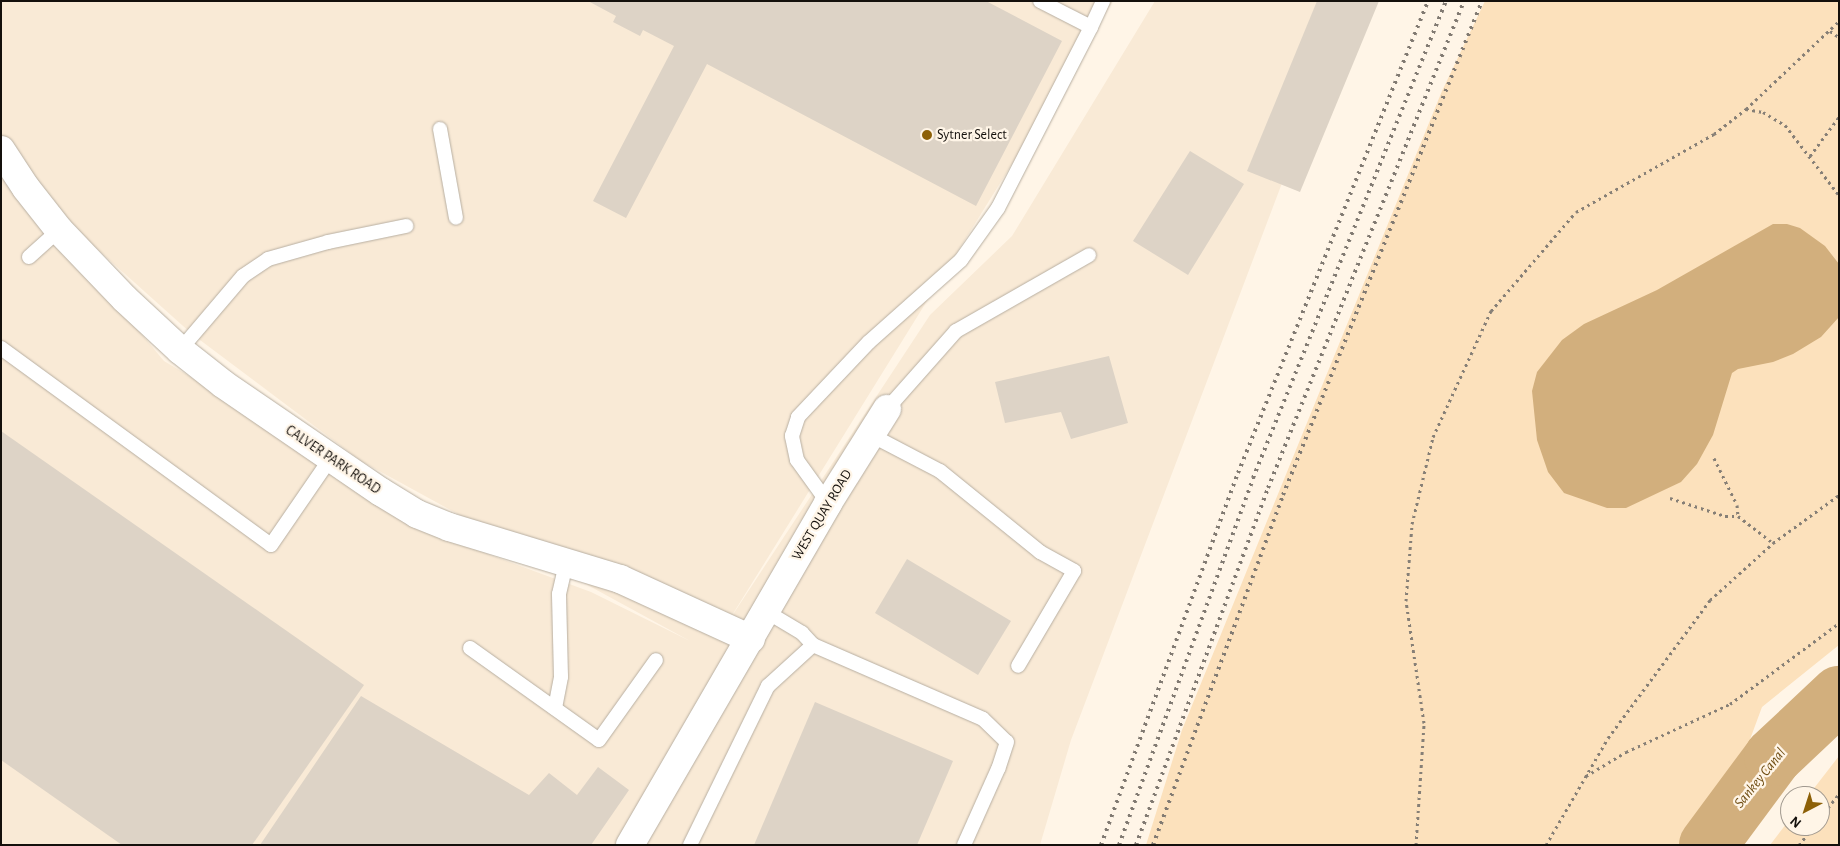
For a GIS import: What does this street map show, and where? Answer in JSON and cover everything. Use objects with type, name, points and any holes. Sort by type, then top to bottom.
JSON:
[{"type":"street","name":"CALVER PARK ROAD","points":[[1,150],[26,188],[59,230],[125,299],[180,350],[330,459],[416,514],[449,527],[620,578],[751,639]]},
{"type":"street","name":"WEST QUAY ROAD","points":[[630,845],[767,612],[828,503],[887,409]]},
{"type":"lane","points":[[1040,1],[1090,27]]},
{"type":"lane","points":[[828,503],[797,460],[792,436],[798,417],[869,342],[961,260],[998,208],[1103,1]]},
{"type":"lane","points":[[440,129],[456,218]]},
{"type":"lane","points":[[180,350],[243,276],[268,259],[328,242],[406,226]]},
{"type":"lane","points":[[28,257],[59,230]]},
{"type":"lane","name":"WEST QUAY ROAD","points":[[887,409],[956,331],[1089,256]]},
{"type":"lane","points":[[1,348],[271,544],[330,459]]},
{"type":"lane","points":[[871,435],[940,471],[1040,552],[1074,570],[1018,666]]},
{"type":"lane","points":[[554,708],[561,677],[558,603],[566,563]]},
{"type":"lane","points":[[767,612],[802,633],[813,645],[983,719],[1007,742],[998,769],[964,845]]},
{"type":"lane","points":[[690,845],[768,686],[813,645]]},
{"type":"lane","points":[[470,648],[599,740],[656,660]]},
{"type":"path","points":[[1416,845],[1424,723],[1406,602],[1412,524],[1433,437],[1491,311],[1576,212],[1714,134],[1746,109],[1839,21]]},
{"type":"path","points":[[1830,31],[1839,37]]},
{"type":"path","points":[[1746,109],[1763,112],[1785,125],[1839,195]]},
{"type":"path","points":[[1810,156],[1839,117]]},
{"type":"path","points":[[1714,458],[1737,505],[1738,516]]},
{"type":"path","points":[[1546,845],[1608,738],[1710,600],[1773,543],[1839,495]]},
{"type":"path","points":[[1670,498],[1725,516],[1738,516],[1773,543]]},
{"type":"path","points":[[1585,777],[1626,752],[1730,704],[1839,623]]},
{"type":"path","points":[[1830,805],[1839,794]]},
{"type":"shaded area","points":[[1,1],[1113,1],[726,625],[930,315],[1012,236],[1155,1],[1351,1],[1071,740],[1040,845],[1,845],[1,166],[164,361],[485,553],[591,592],[690,641],[361,461],[192,334],[1,163]]},
{"type":"shaded area","points":[[1485,1],[1839,1],[1839,645],[1762,707],[1711,845],[1146,845],[1182,730],[1442,91]]},
{"type":"shaded area","points":[[1773,224],[1787,224],[1800,228],[1825,246],[1839,264],[1839,317],[1821,337],[1793,354],[1773,362],[1738,369],[1732,373],[1713,435],[1697,464],[1681,482],[1626,508],[1607,508],[1564,493],[1548,472],[1537,440],[1532,391],[1537,372],[1562,340],[1584,324],[1657,290]]},
{"type":"shaded area","points":[[1839,756],[1839,845],[1770,845],[1780,832],[1780,836],[1830,836],[1830,786],[1816,786]]},
{"type":"building","name":"Sytner Select","points":[[588,1],[986,1],[1062,41],[976,206],[707,64],[626,218],[593,201],[674,46],[643,30],[640,36],[613,22],[616,16]]},
{"type":"building","points":[[1317,1],[1379,1],[1300,192],[1247,171]]},
{"type":"building","points":[[1190,151],[1244,184],[1188,275],[1133,241]]},
{"type":"building","points":[[1109,356],[1128,423],[1071,439],[1061,412],[1005,423],[995,382]]},
{"type":"building","points":[[1,431],[364,685],[252,845],[122,845],[1,760]]},
{"type":"building","points":[[907,559],[1011,621],[978,675],[875,613]]},
{"type":"building","points":[[361,696],[529,795],[549,773],[577,795],[598,767],[629,790],[591,845],[260,845]]},
{"type":"building","points":[[815,702],[953,761],[917,845],[754,845]]},
{"type":"waterway","name":"Sankey Canal","points":[[1708,845],[1773,757],[1839,695]]},
{"type":"railway","points":[[1101,845],[1238,473],[1428,1]]},
{"type":"railway","points":[[1119,845],[1253,478],[1446,1]]},
{"type":"railway","points":[[1136,845],[1268,488],[1464,1]]},
{"type":"railway","points":[[1153,845],[1283,495],[1482,1]]},
{"type":"place","name":"Sytner Select","points":[[927,135]]}]
